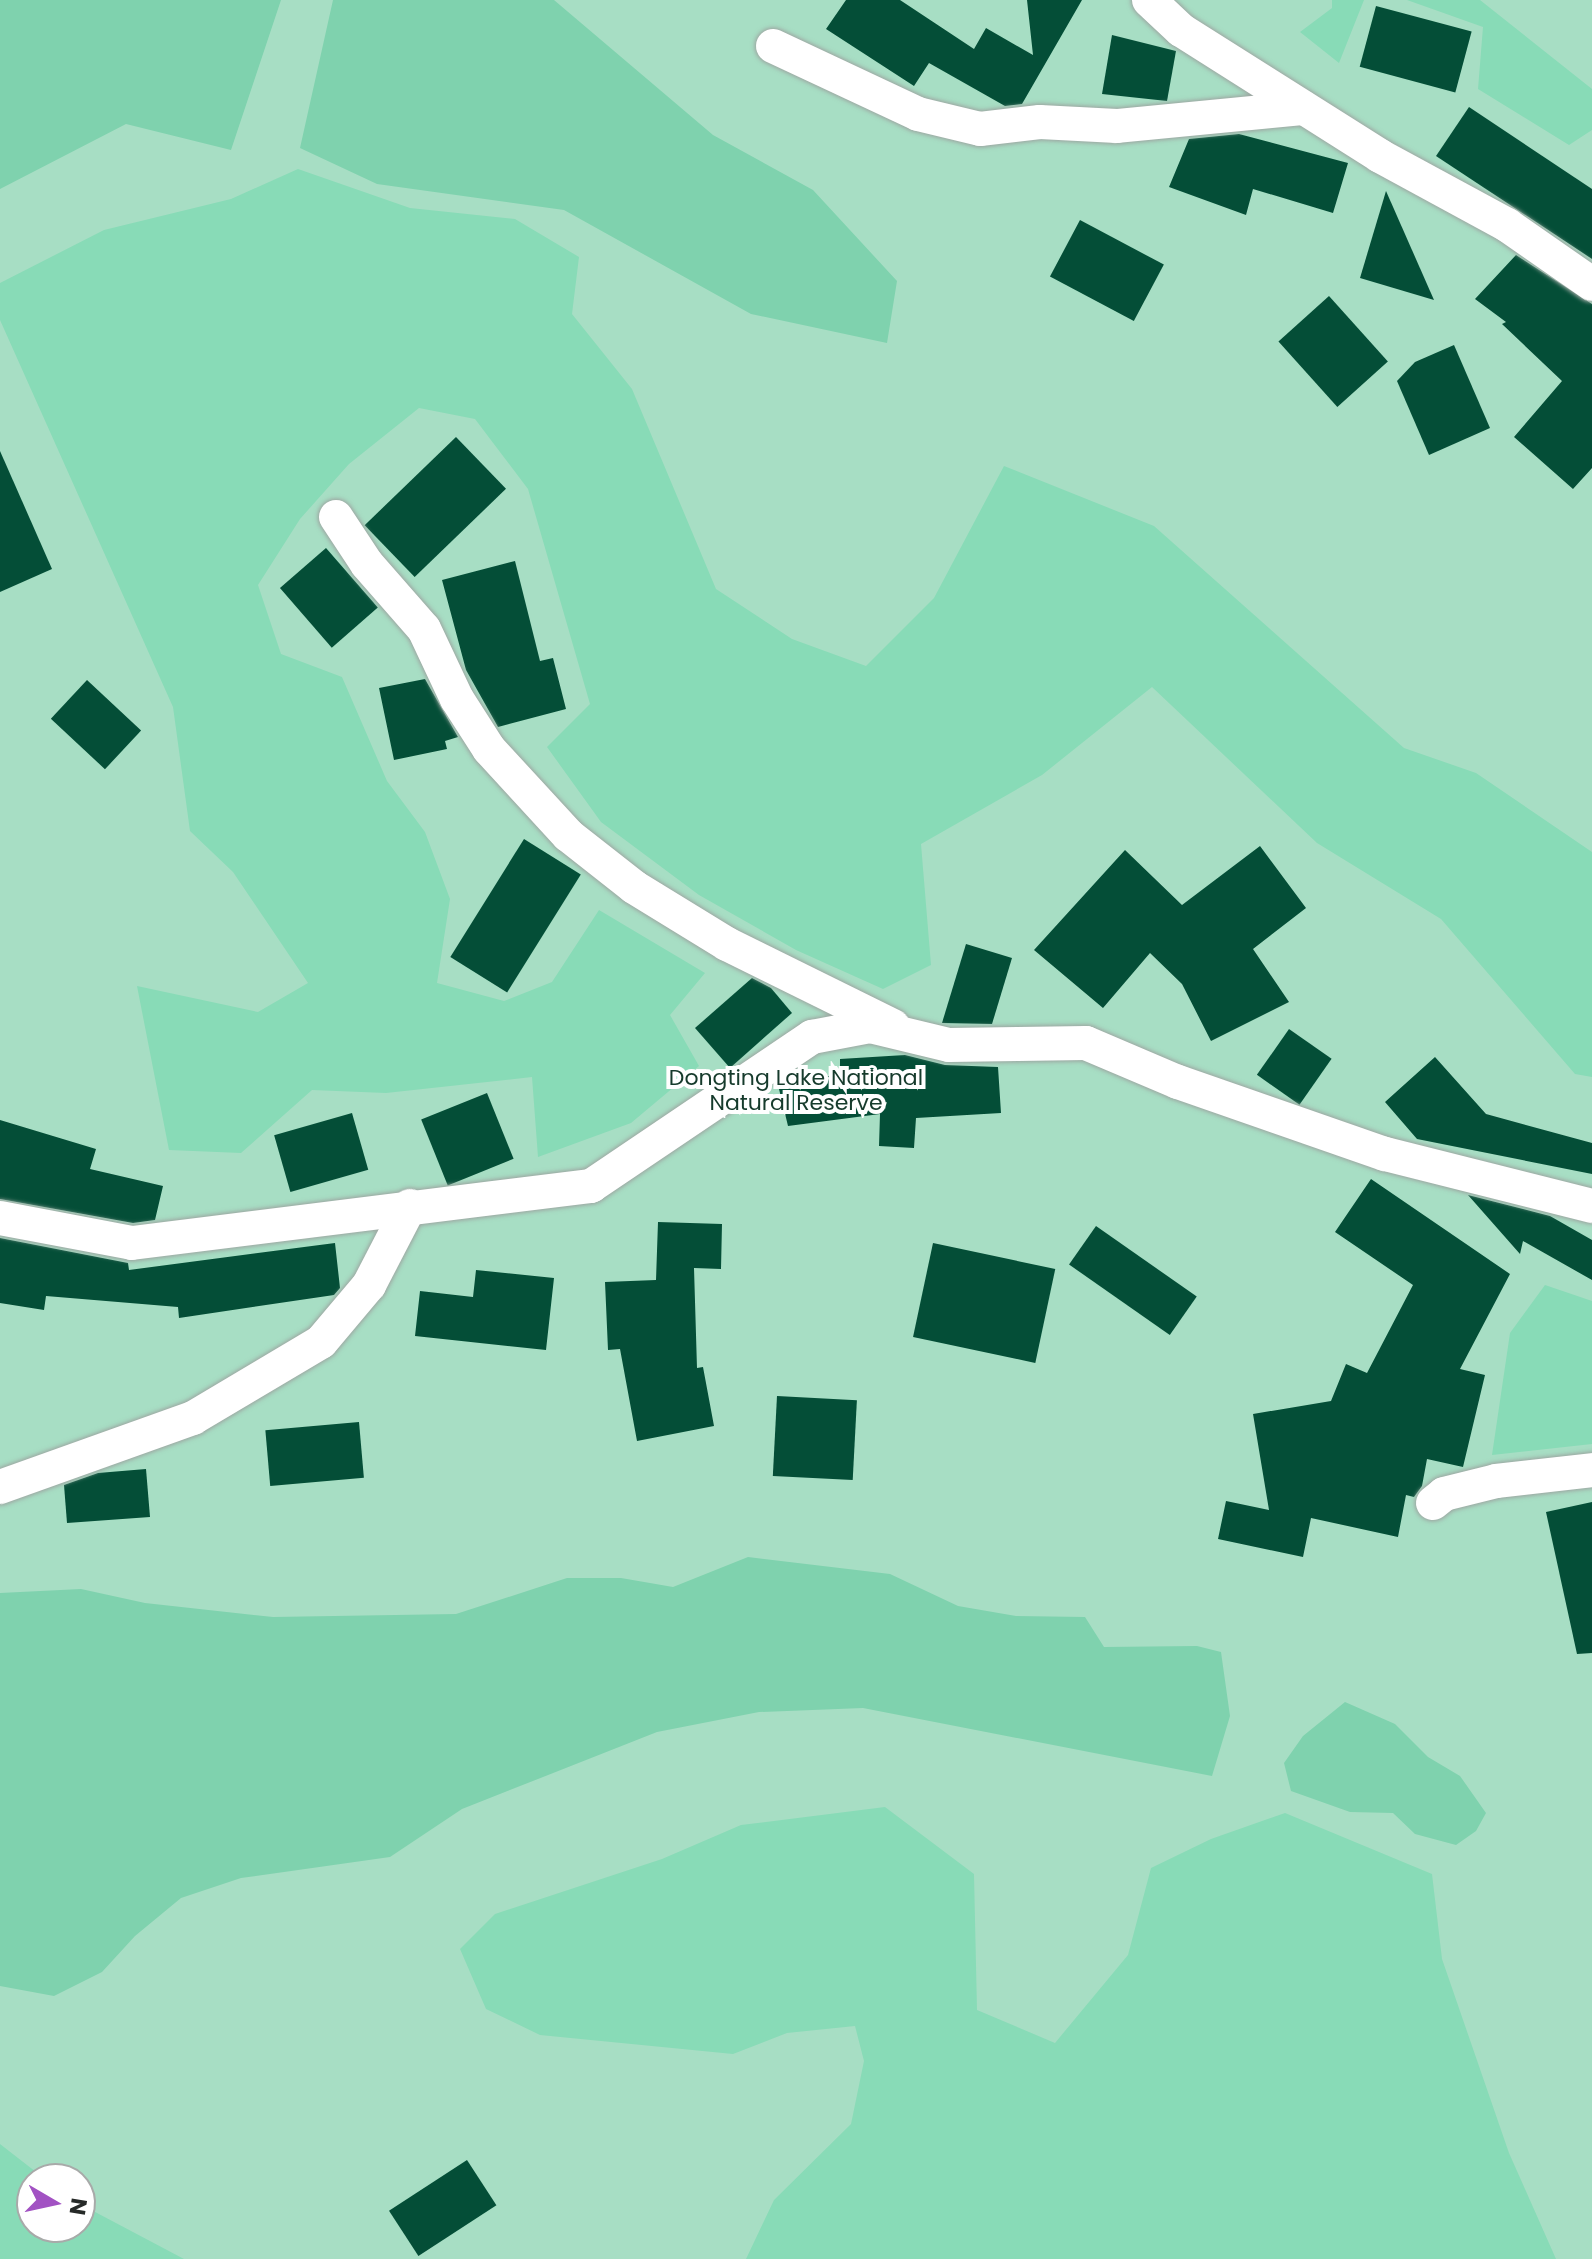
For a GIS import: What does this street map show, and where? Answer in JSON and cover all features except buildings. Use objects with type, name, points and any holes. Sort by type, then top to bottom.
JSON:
[{"type":"street","points":[[1149,0],[1181,30],[1380,156],[1507,225],[1592,284]]},
{"type":"street","points":[[773,46],[918,114],[980,129],[1040,122],[1117,126],[1303,108]]},
{"type":"street","points":[[336,517],[367,564],[424,629],[457,699],[489,749],[568,835],[634,887],[727,944],[915,1037]]},
{"type":"street","points":[[0,1218],[132,1243],[410,1206],[591,1186],[812,1037],[870,1026],[949,1045],[1086,1043],[1178,1082],[1385,1154],[1592,1206]]},
{"type":"street","points":[[0,1487],[193,1418],[321,1342],[369,1285],[410,1206]]},
{"type":"street","points":[[1433,1503],[1444,1494],[1496,1481],[1592,1470]]},
{"type":"green space","name":"Dongting Lake National Natural Reserve","points":[[0,0],[1592,0],[1592,2259],[0,2259]]},
{"type":"shaded area","points":[[0,0],[281,0],[231,150],[126,124],[0,189]]},
{"type":"shaded area","points":[[333,0],[554,0],[713,135],[813,190],[897,281],[887,343],[751,314],[564,210],[377,184],[300,148]]},
{"type":"shaded area","points":[[1332,0],[1364,0],[1339,63],[1300,32],[1332,8]]},
{"type":"shaded area","points":[[1407,0],[1480,0],[1592,89],[1592,130],[1569,145],[1478,89],[1483,27]]},
{"type":"shaded area","points":[[298,169],[410,208],[515,219],[579,257],[572,314],[632,389],[716,589],[792,639],[866,666],[934,598],[1004,466],[1154,526],[1404,748],[1476,773],[1592,852],[1592,1077],[1575,1074],[1441,919],[1317,843],[1152,687],[1042,775],[921,844],[931,965],[883,989],[796,950],[699,895],[601,822],[547,747],[590,704],[528,489],[475,419],[419,408],[349,464],[300,519],[258,585],[281,654],[342,677],[387,781],[425,832],[450,899],[437,983],[504,1001],[552,982],[599,910],[705,973],[670,1015],[699,1066],[631,1123],[538,1157],[532,1077],[386,1093],[312,1090],[241,1153],[169,1150],[137,986],[258,1012],[308,983],[233,872],[190,831],[173,707],[0,320],[0,283],[104,230],[231,199]]},
{"type":"shaded area","points":[[1545,1285],[1592,1301],[1592,1444],[1492,1455],[1510,1333]]},
{"type":"shaded area","points":[[748,1557],[890,1574],[958,1606],[1016,1616],[1085,1617],[1104,1647],[1197,1646],[1221,1652],[1230,1716],[1212,1776],[863,1708],[759,1712],[657,1732],[462,1809],[390,1857],[241,1878],[181,1898],[135,1936],[102,1972],[54,1996],[0,1986],[0,1593],[81,1589],[145,1603],[273,1617],[456,1614],[567,1578],[621,1578],[673,1587]]},
{"type":"shaded area","points":[[1345,1702],[1395,1724],[1428,1757],[1460,1776],[1486,1813],[1476,1831],[1456,1845],[1415,1834],[1393,1813],[1350,1812],[1291,1791],[1284,1763],[1303,1736]]},
{"type":"shaded area","points":[[885,1807],[974,1874],[977,2010],[1055,2043],[1128,1955],[1151,1868],[1211,1839],[1285,1813],[1432,1874],[1442,1959],[1509,2153],[1556,2259],[746,2259],[774,2200],[851,2124],[864,2061],[855,2026],[787,2033],[733,2054],[540,2035],[486,2009],[460,1949],[495,1914],[662,1859],[741,1825]]},
{"type":"shaded area","points":[[0,2144],[24,2163],[16,2163],[16,2243],[96,2243],[96,2212],[184,2259],[0,2259]]}]
